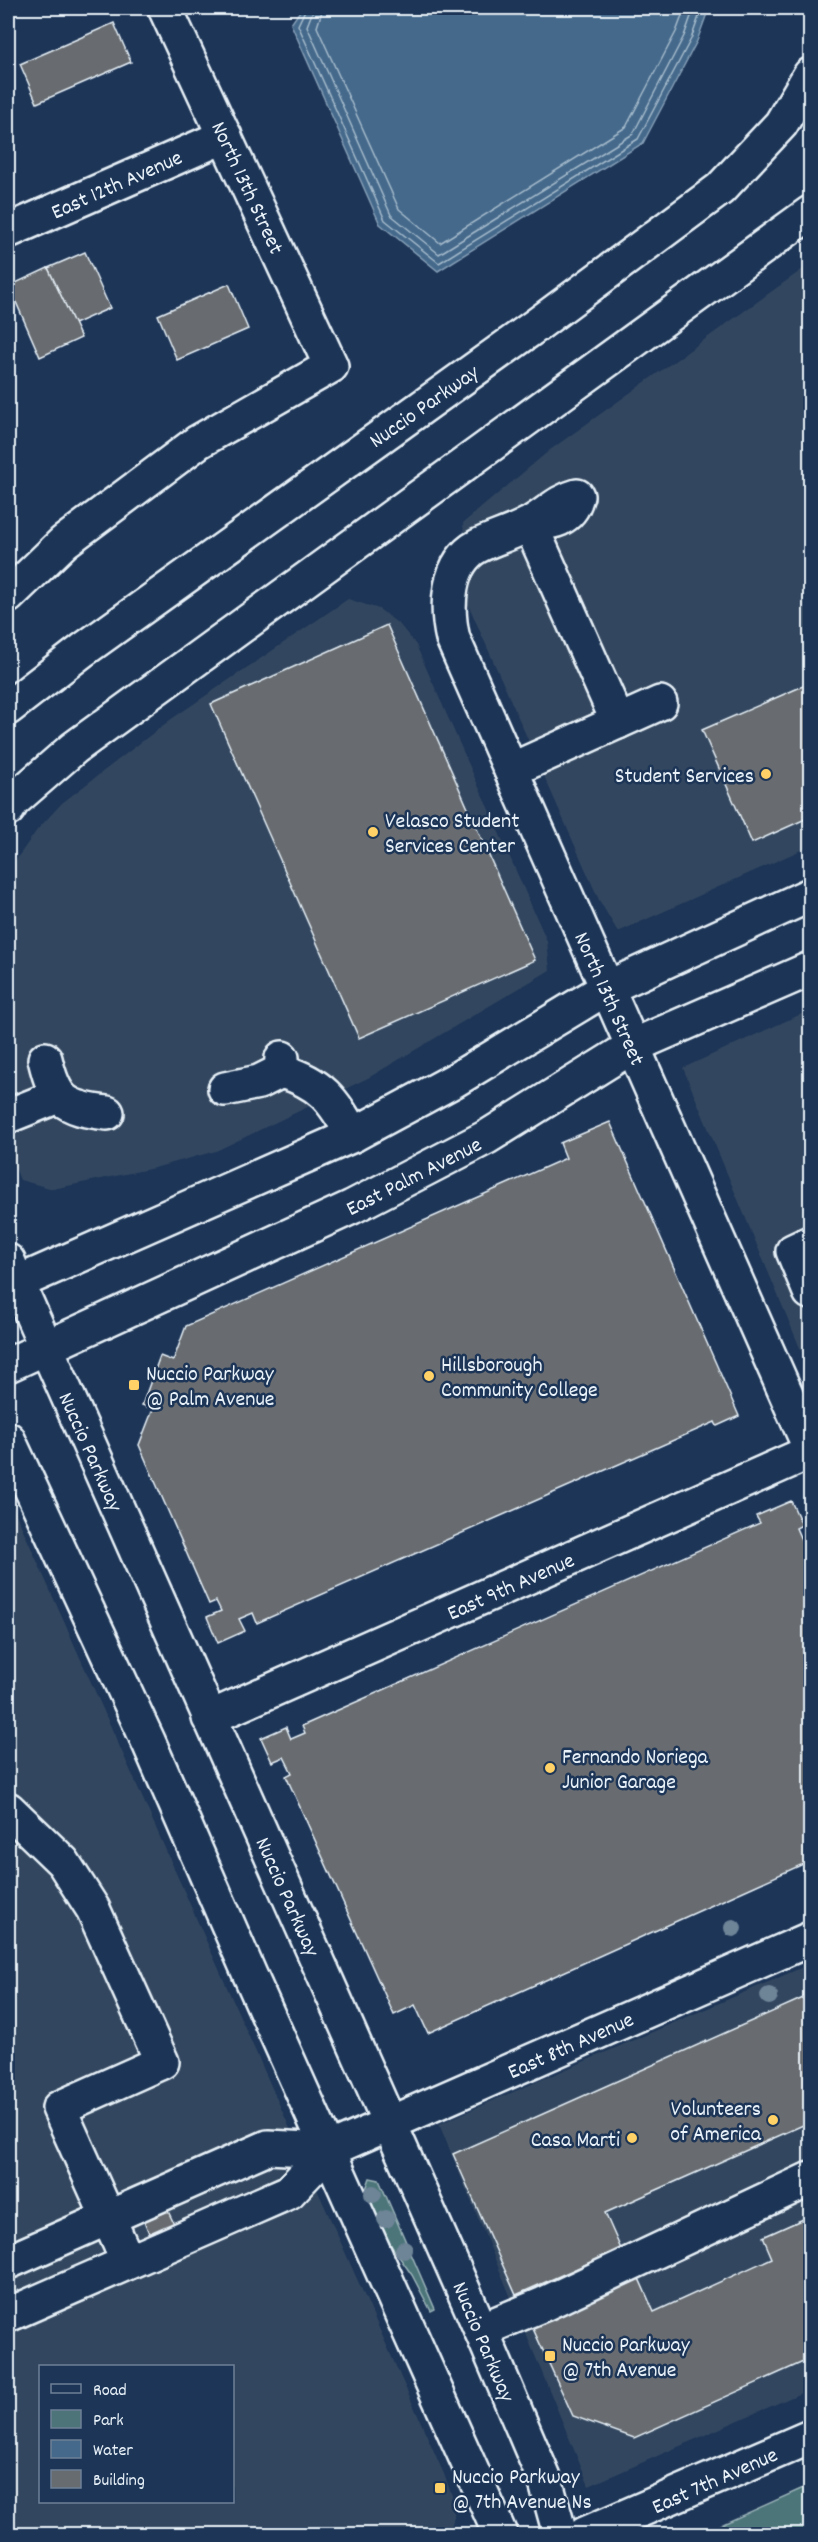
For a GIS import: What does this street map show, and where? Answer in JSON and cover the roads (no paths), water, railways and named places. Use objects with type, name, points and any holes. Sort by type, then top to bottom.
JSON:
[{"type":"street","name":"North 13th Street","points":[[8,596],[64,542],[198,442],[331,366],[165,8]]},
{"type":"street","name":"Nuccio Parkway","points":[[8,708],[83,650],[538,324],[720,189],[781,124],[810,75]]},
{"type":"street","name":"East 12th Avenue","points":[[8,231],[225,136]]},
{"type":"street","points":[[8,809],[13,801],[74,748],[810,213]]},
{"type":"street","name":"North 13th Street","points":[[618,722],[530,524],[476,547],[464,558],[455,573],[451,589],[450,624],[459,654],[810,1450]]},
{"type":"street","points":[[511,770],[660,703]]},
{"type":"street","points":[[11,1277],[353,1135],[455,1080],[607,988],[810,894]]},
{"type":"street","name":"East Palm Avenue","points":[[8,1365],[362,1202],[487,1137],[633,1046],[810,969]]},
{"type":"street","points":[[45,1059],[58,1096],[81,1110],[107,1113]]},
{"type":"street","points":[[225,1089],[259,1082],[282,1065],[323,1090],[336,1105],[353,1135]]},
{"type":"street","points":[[8,1116],[58,1096]]},
{"type":"street","points":[[810,1244],[793,1251],[810,1292]]},
{"type":"street","name":"Nuccio Parkway","points":[[11,1277],[47,1347],[209,1718],[391,2123],[546,2483],[560,2535]]},
{"type":"street","points":[[8,1439],[149,1743],[250,1975],[501,2535]]},
{"type":"street","name":"East 9th Avenue","points":[[209,1718],[810,1450]]},
{"type":"street","points":[[8,1809],[63,1862],[93,1909],[162,2062],[59,2108],[128,2262]]},
{"type":"street","name":"East 8th Avenue","points":[[329,2150],[810,1939]]},
{"type":"street","points":[[8,2262],[268,2147],[329,2150]]},
{"type":"street","points":[[11,2304],[128,2262],[289,2192],[329,2150]]},
{"type":"street","points":[[224,2166],[244,2212]]},
{"type":"street","points":[[481,2330],[544,2304],[810,2179]]},
{"type":"street","name":"East 7th Avenue","points":[[585,2535],[810,2437]]},
{"type":"water","points":[[302,8],[709,8],[697,41],[643,143],[438,271],[380,224],[291,24]]},
{"type":"place","name":"Student Services","points":[[766,774]]},
{"type":"place","name":"Velasco Student Services Center","points":[[373,832]]},
{"type":"place","name":"Hillsborough Community College","points":[[429,1376]]},
{"type":"place","name":"Nuccio Parkway @ Palm Avenue","points":[[134,1385]]},
{"type":"place","name":"Fernando Noriega Junior Garage","points":[[550,1768]]},
{"type":"place","name":"Volunteers of America","points":[[773,2120]]},
{"type":"place","name":"Casa Marti","points":[[632,2138]]},
{"type":"place","name":"Nuccio Parkway @ 7th Avenue","points":[[550,2356]]},
{"type":"place","name":"Nuccio Parkway @ 7th Avenue Ns","points":[[440,2488]]}]
